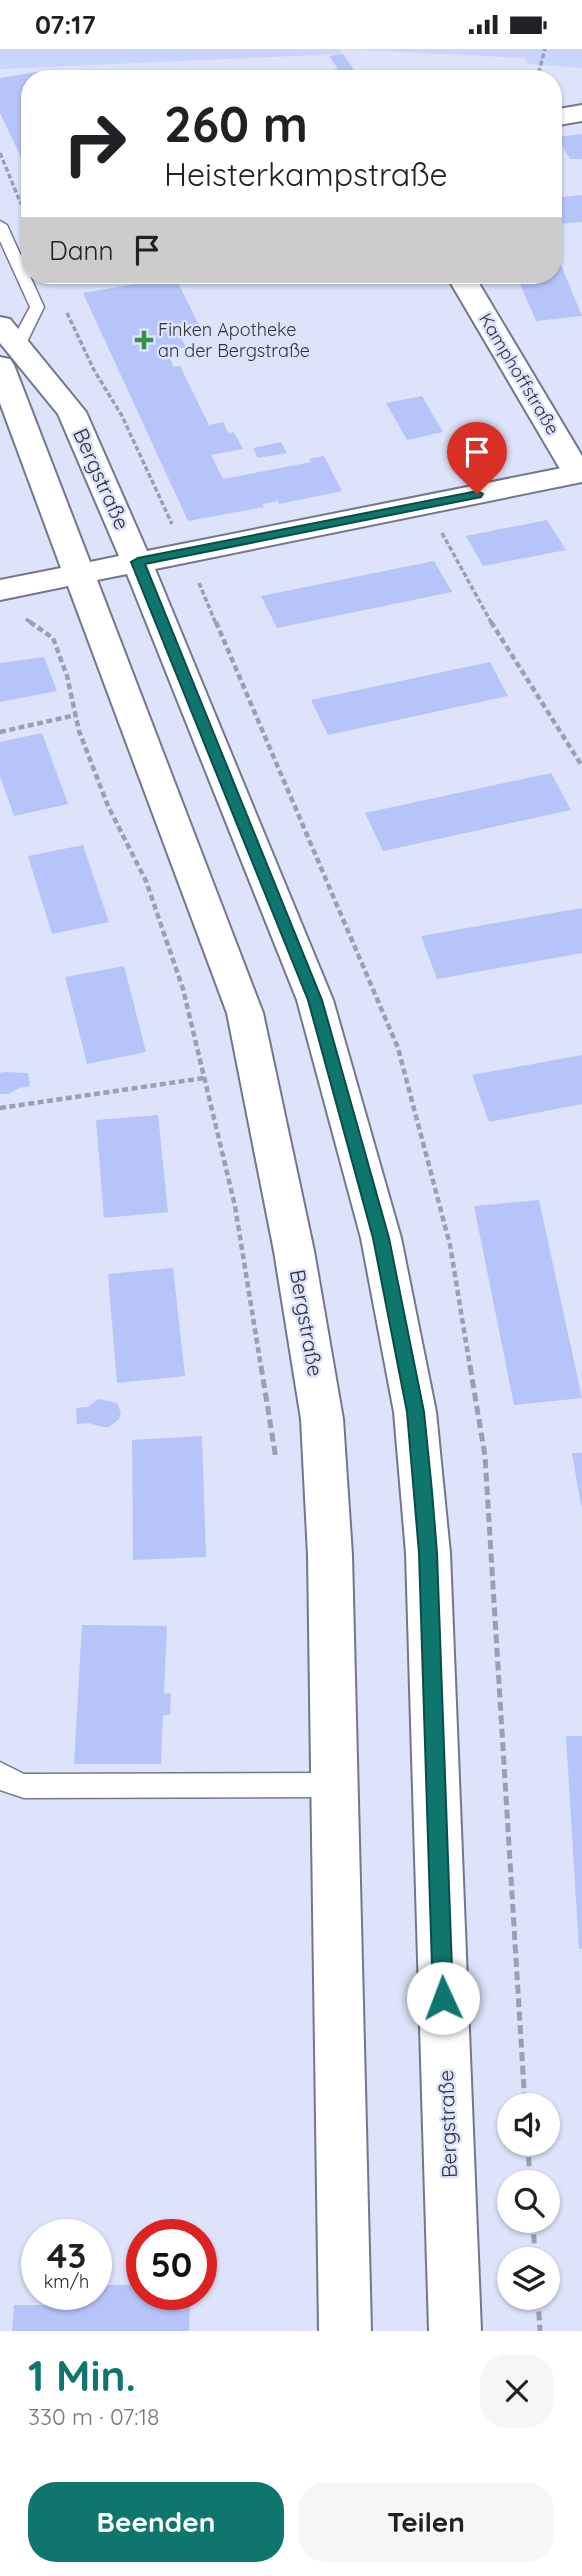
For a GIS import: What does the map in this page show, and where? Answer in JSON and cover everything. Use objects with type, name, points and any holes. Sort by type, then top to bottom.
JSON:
[{"type":"main road","points":[[562,116],[582,113]]},
{"type":"main road","name":"Kamphoffstraße","points":[[465,284],[580,474]]},
{"type":"main road","name":"Bergstraße","points":[[6,345],[72,412],[138,562],[315,1000],[381,1238],[415,1412],[428,1553],[455,2331]]},
{"type":"main road","name":"Bergstraße","points":[[6,345],[80,573],[246,1013],[294,1251],[322,1419],[330,1555],[345,2331]]},
{"type":"main road","points":[[4,589],[580,474]]},
{"type":"lane","points":[[0,225],[21,272]]},
{"type":"lane","points":[[6,345],[37,307],[27,284]]},
{"type":"lane","points":[[0,1774],[11,1783],[24,1786],[335,1785]]},
{"type":"path","points":[[539,70],[545,49]]},
{"type":"path","points":[[0,153],[21,203]]},
{"type":"path","points":[[426,505],[506,648],[582,766]]},
{"type":"path","points":[[4,589],[15,612],[53,638],[108,806],[146,881],[183,989],[235,1206],[276,1462]]},
{"type":"path","points":[[0,732],[76,715]]},
{"type":"path","points":[[0,1108],[204,1078]]},
{"type":"path","points":[[539,2310],[540,2331]]},
{"type":"shaded area","points":[[0,49],[340,49],[341,54],[0,69]]},
{"type":"shaded area","points":[[340,49],[582,49],[582,68],[528,64],[524,58]]},
{"type":"building","points":[[343,54],[354,70],[334,70],[338,69],[329,56]]},
{"type":"building","points":[[21,75],[21,157],[0,113],[0,78]]},
{"type":"building","points":[[582,134],[582,159],[570,159],[562,145],[562,136]]},
{"type":"building","points":[[582,195],[582,222],[562,223],[562,197]]},
{"type":"building","points":[[562,267],[582,316],[536,321],[520,284],[562,284]]},
{"type":"building","points":[[135,284],[178,284],[201,329],[179,333],[186,347],[166,351],[174,367],[180,366],[209,425],[223,422],[228,433],[234,432],[243,449],[211,455],[223,479],[311,462],[309,459],[324,456],[342,491],[279,504],[278,501],[262,504],[264,507],[188,521],[83,293]]},
{"type":"building","points":[[422,396],[443,432],[407,440],[386,403]]},
{"type":"building","points":[[281,442],[287,453],[258,458],[253,448]]},
{"type":"building","points":[[547,520],[566,550],[483,566],[466,536]]},
{"type":"building","points":[[434,561],[452,592],[277,628],[261,596]]},
{"type":"building","points":[[44,657],[57,691],[0,702],[0,663]]},
{"type":"building","points":[[490,662],[508,696],[328,735],[311,700]]},
{"type":"building","points":[[42,733],[68,804],[14,816],[0,776],[0,742]]},
{"type":"building","points":[[551,773],[571,810],[383,851],[365,813]]},
{"type":"building","points":[[83,845],[109,922],[52,934],[28,856]]},
{"type":"building","points":[[582,908],[582,953],[437,979],[421,936]]},
{"type":"building","points":[[124,966],[146,1052],[87,1064],[65,977]]},
{"type":"building","points":[[582,1055],[582,1104],[489,1122],[472,1075]]},
{"type":"building","points":[[0,1073],[28,1073],[30,1086],[9,1094],[0,1094]]},
{"type":"building","points":[[158,1115],[168,1212],[104,1218],[96,1120]]},
{"type":"building","points":[[539,1200],[582,1398],[514,1405],[474,1206]]},
{"type":"building","points":[[173,1268],[185,1376],[117,1383],[108,1274]]},
{"type":"building","points":[[98,1399],[117,1403],[121,1413],[119,1419],[109,1427],[89,1423],[77,1424],[76,1408],[88,1407]]},
{"type":"building","points":[[202,1436],[206,1557],[133,1560],[132,1440]]},
{"type":"building","points":[[572,1453],[582,1453],[582,1506],[581,1506]]},
{"type":"building","points":[[82,1625],[167,1626],[164,1694],[171,1693],[170,1715],[163,1715],[161,1764],[74,1764]]},
{"type":"building","points":[[566,1736],[582,1736],[582,1949],[579,1949]]},
{"type":"building","points":[[112,2285],[126,2285],[126,2310],[190,2310],[189,2331],[12,2331],[14,2305],[21,2305],[21,2310],[112,2310]]},
{"type":"place","name":"Finken Apotheke an der Bergstraße","points":[[144,340]]},
{"type":"route","points":[[443,1998],[428,1553],[423,1491],[415,1412],[381,1238],[315,1000],[138,562],[477,494]]}]
